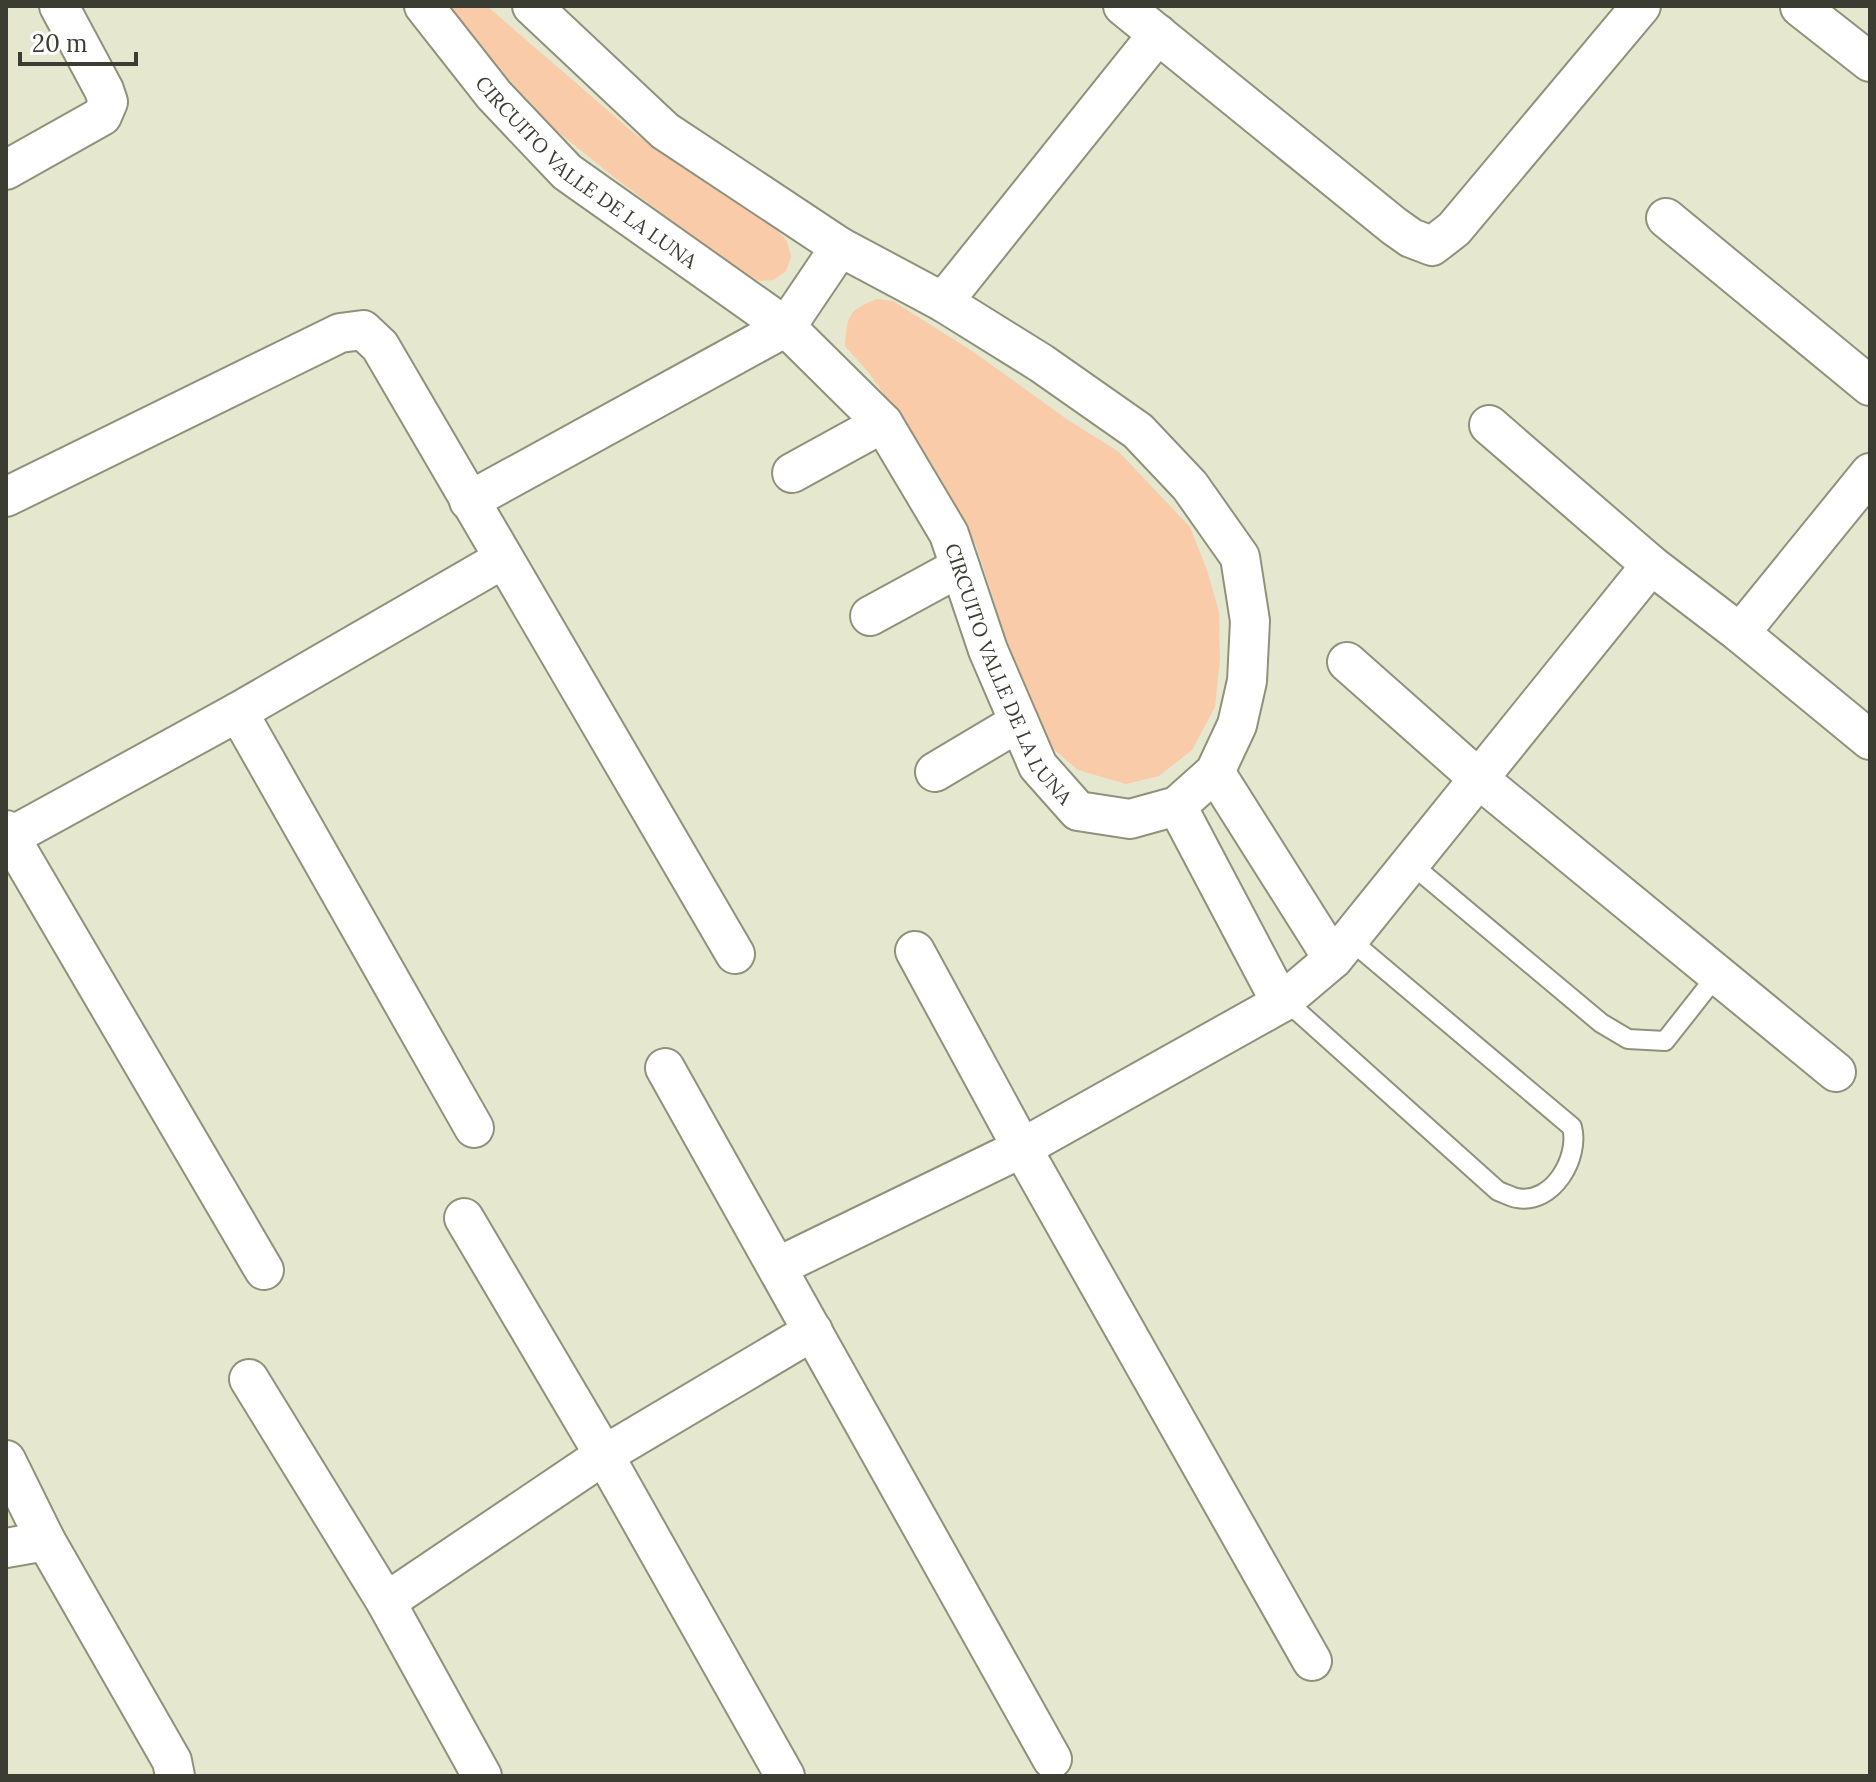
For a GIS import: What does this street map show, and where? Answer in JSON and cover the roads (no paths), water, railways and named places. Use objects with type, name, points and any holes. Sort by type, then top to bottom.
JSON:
[{"type":"street","points":[[6,170],[102,116],[108,102],[59,6]]},
{"type":"street","name":"CIRCUITO VALLE DE LA LUNA","points":[[424,6],[494,95],[567,172],[786,327],[883,423],[949,534],[988,650],[1038,766],[1078,811],[1130,819],[1177,806],[1215,772],[1237,725],[1247,681],[1250,621],[1240,557],[1190,486],[1138,431],[1041,363],[943,302],[840,247],[665,131],[532,6]]},
{"type":"street","points":[[1123,6],[1394,226],[1411,238],[1432,246],[1454,229],[1641,6]]},
{"type":"street","points":[[1800,7],[1870,62]]},
{"type":"street","points":[[943,302],[1158,34]]},
{"type":"street","points":[[1666,218],[1870,386]]},
{"type":"street","points":[[469,501],[786,327],[840,247]]},
{"type":"street","points":[[6,497],[340,333],[363,330],[380,346],[735,954]]},
{"type":"street","points":[[792,473],[883,423]]},
{"type":"street","points":[[1489,425],[1651,565],[1740,633],[1870,740]]},
{"type":"street","points":[[1740,633],[1870,473]]},
{"type":"street","points":[[264,1270],[8,833],[238,712],[503,559]]},
{"type":"street","points":[[777,1267],[1022,1148],[1283,1001],[1341,949],[1651,565]]},
{"type":"street","points":[[870,616],[960,567]]},
{"type":"street","points":[[1347,662],[1479,779],[1836,1072]]},
{"type":"street","points":[[238,712],[474,1128]]},
{"type":"street","points":[[935,772],[1019,722]]},
{"type":"street","points":[[1215,772],[1341,949]]},
{"type":"street","points":[[1177,806],[1283,1001]]},
{"type":"street","points":[[915,951],[1022,1148],[1312,1661]]},
{"type":"street","points":[[665,1068],[1052,1759]]},
{"type":"street","points":[[464,1218],[604,1455],[785,1776]]},
{"type":"street","points":[[386,1602],[604,1455],[813,1331]]},
{"type":"street","points":[[249,1379],[386,1602],[482,1776]]},
{"type":"street","points":[[6,1460],[46,1541],[172,1761],[175,1776]]},
{"type":"street","points":[[6,1548],[46,1541]]},
{"type":"lane","points":[[1410,863],[1601,1023],[1628,1039],[1665,1041],[1717,975]]},
{"type":"lane","points":[[1283,1001],[1498,1191],[1519,1199],[1539,1194],[1555,1184],[1573,1156],[1576,1141],[1572,1127],[1341,949]]}]
